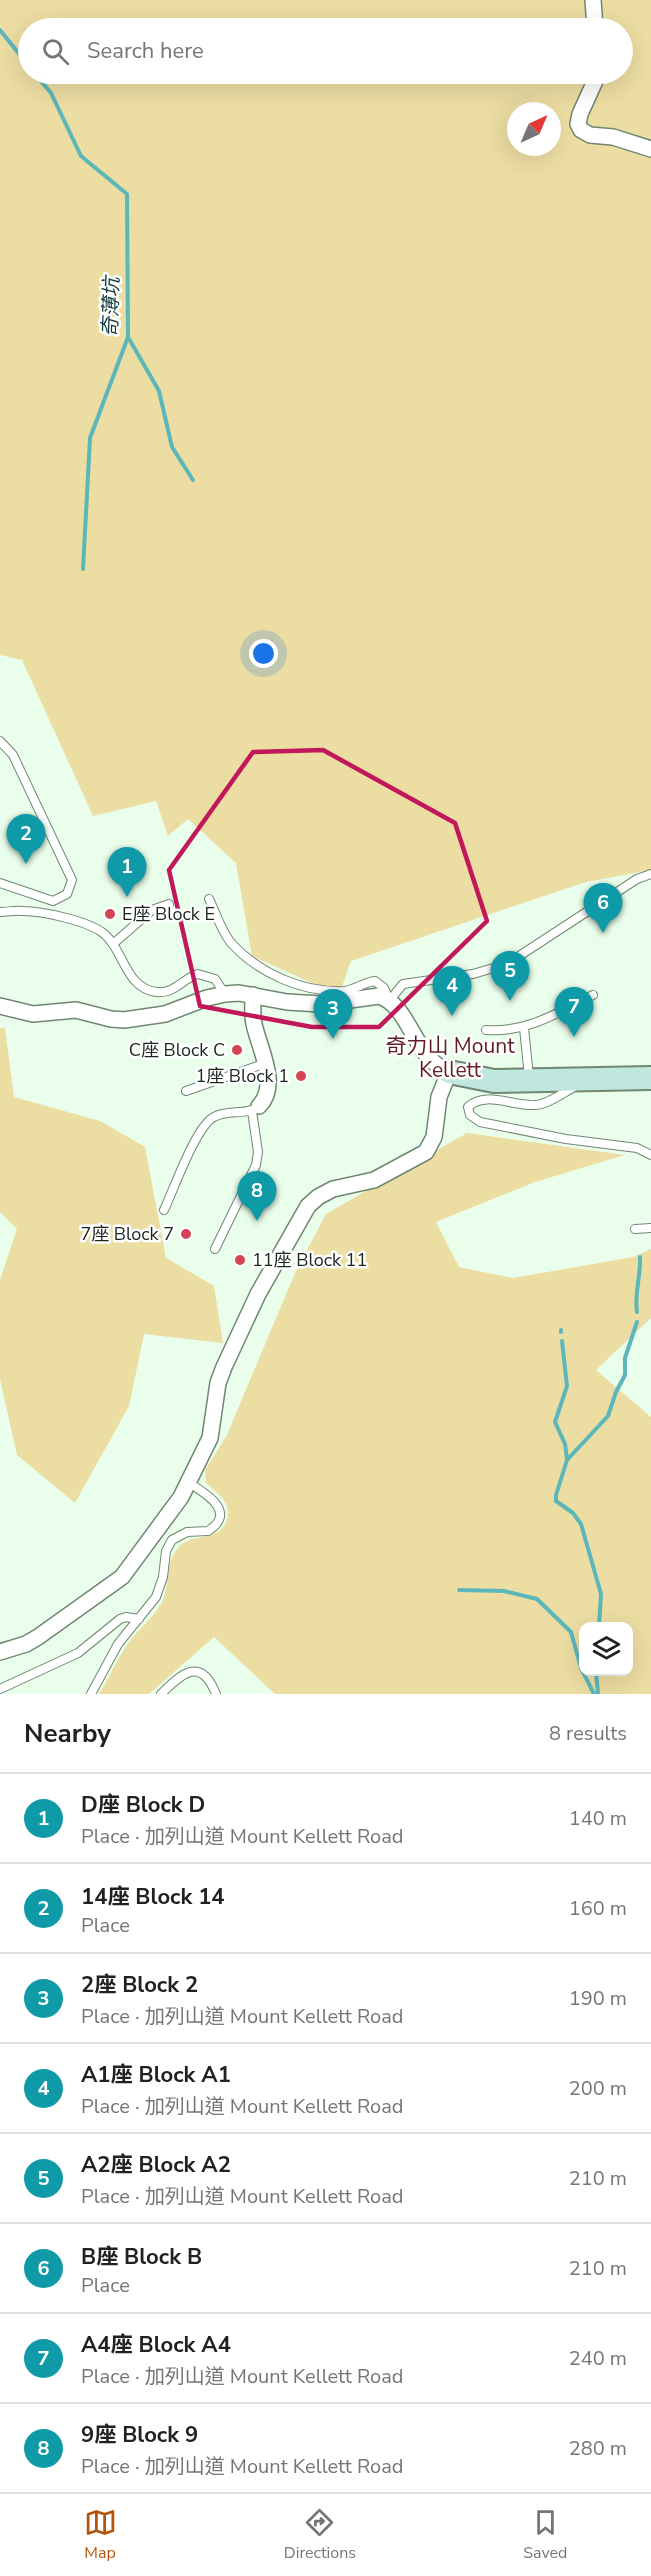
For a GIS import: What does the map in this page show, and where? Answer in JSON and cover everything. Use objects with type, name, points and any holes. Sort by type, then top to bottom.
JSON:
[{"type":"street","points":[[593,0],[594,18]]},
{"type":"street","points":[[594,84],[579,118],[581,130],[590,135],[613,137],[651,149]]},
{"type":"street","points":[[0,1006],[33,1014],[76,1010],[124,1020],[165,1014],[207,998],[225,994],[253,995],[301,1004],[332,1004],[379,996],[389,1001],[427,1058],[449,1072],[483,1080],[651,1078]]},
{"type":"street","points":[[253,995],[254,1024],[266,1063],[266,1090],[264,1099],[256,1108]]},
{"type":"street","points":[[0,1652],[32,1640],[122,1577],[189,1483],[210,1438],[218,1383],[224,1367],[258,1294],[302,1215],[313,1201],[325,1194],[341,1187],[382,1176],[426,1152],[433,1141],[439,1097],[449,1072]]},
{"type":"lane","points":[[0,741],[13,755],[72,880],[67,894],[53,901],[0,883]]},
{"type":"lane","points":[[209,899],[231,944],[273,975],[316,990],[333,991],[348,991],[375,981],[384,988],[389,1001],[404,984],[473,974],[507,964],[637,879],[651,874]]},
{"type":"lane","points":[[113,945],[152,910],[169,904]]},
{"type":"lane","points":[[0,912],[30,911],[93,927],[108,937],[126,970],[137,983],[149,991],[164,993],[171,991],[188,978],[198,974],[215,979],[225,994]]},
{"type":"lane","points":[[486,1030],[524,1028],[592,995]]},
{"type":"lane","points":[[524,1028],[529,1080]]},
{"type":"lane","points":[[186,1091],[266,1063]]},
{"type":"lane","points":[[592,1079],[538,1105],[484,1099],[468,1107],[470,1115],[480,1122],[566,1139],[637,1148],[651,1155]]},
{"type":"lane","points":[[164,1210],[206,1122],[224,1113],[256,1108],[258,1152],[256,1165],[215,1250]]},
{"type":"lane","points":[[635,1229],[651,1228]]},
{"type":"lane","points":[[91,1694],[118,1644],[151,1605],[160,1587],[166,1551],[172,1540],[188,1532],[208,1531],[218,1520],[219,1510],[215,1501],[189,1483]]},
{"type":"lane","points":[[0,1689],[78,1653],[120,1619],[139,1618]]},
{"type":"lane","points":[[161,1694],[180,1676],[190,1671],[202,1673],[207,1677],[216,1694]]},
{"type":"highlighted area","points":[[323,750],[455,823],[487,921],[379,1027],[312,1027],[200,1006],[169,870],[253,752]]},
{"type":"shaded area","points":[[0,0],[651,0],[651,870],[586,882],[351,961],[339,995],[252,956],[236,863],[188,819],[168,836],[156,801],[93,816],[22,660],[0,655]]},
{"type":"shaded area","points":[[0,1028],[5,1028],[14,1097],[100,1121],[145,1147],[166,1258],[214,1286],[223,1343],[144,1334],[129,1406],[75,1503],[17,1455],[0,1379],[0,1280],[17,1229],[0,1212]]},
{"type":"shaded area","points":[[467,1133],[625,1155],[535,1182],[436,1222],[459,1267],[513,1278],[633,1257],[651,1249],[651,1318],[596,1370],[651,1417],[651,1694],[275,1694],[214,1637],[149,1694],[99,1694],[127,1645],[162,1602],[169,1568],[177,1549],[188,1541],[220,1531],[225,1525],[227,1505],[221,1496],[206,1483],[205,1470],[226,1437],[295,1273],[326,1214]]},
{"type":"waterway","name":"奇薄坑","points":[[0,30],[18,52]]},
{"type":"waterway","name":"奇薄坑","points":[[43,84],[51,93],[81,156],[127,194],[128,337],[90,438],[83,569]]},
{"type":"waterway","points":[[128,337],[159,391],[172,447],[193,480]]},
{"type":"waterway","points":[[637,1312],[640,1257]]},
{"type":"waterway","points":[[599,1622],[601,1594],[581,1524],[573,1513],[556,1501],[556,1495],[567,1460],[608,1416],[616,1392],[625,1375],[625,1358],[637,1322]]},
{"type":"waterway","points":[[562,1341],[567,1386],[555,1422],[565,1444],[567,1459]]},
{"type":"waterway","points":[[459,1590],[504,1591],[537,1599],[571,1632],[581,1668],[594,1694]]},
{"type":"waterway","points":[[596,1676],[598,1694]]},
{"type":"place","name":"14座 Block 14","points":[[26,864]]},
{"type":"place","name":"D座 Block D","points":[[127,897]]},
{"type":"place","name":"E座 Block E","points":[[110,914]]},
{"type":"place","name":"B座 Block B","points":[[603,933]]},
{"type":"place","name":"A2座 Block A2","points":[[510,1001]]},
{"type":"place","name":"A1座 Block A1","points":[[452,1016]]},
{"type":"place","name":"A4座 Block A4","points":[[574,1037]]},
{"type":"place","name":"2座 Block 2","points":[[333,1039]]},
{"type":"place","name":"C座 Block C","points":[[237,1050]]},
{"type":"place","name":"1座 Block 1","points":[[301,1076]]},
{"type":"place","name":"9座 Block 9","points":[[257,1221]]},
{"type":"place","name":"7座 Block 7","points":[[186,1234]]},
{"type":"place","name":"11座 Block 11","points":[[240,1260]]},
{"type":"district","name":"奇力山 Mount Kellett","points":[[450,1058]]}]
